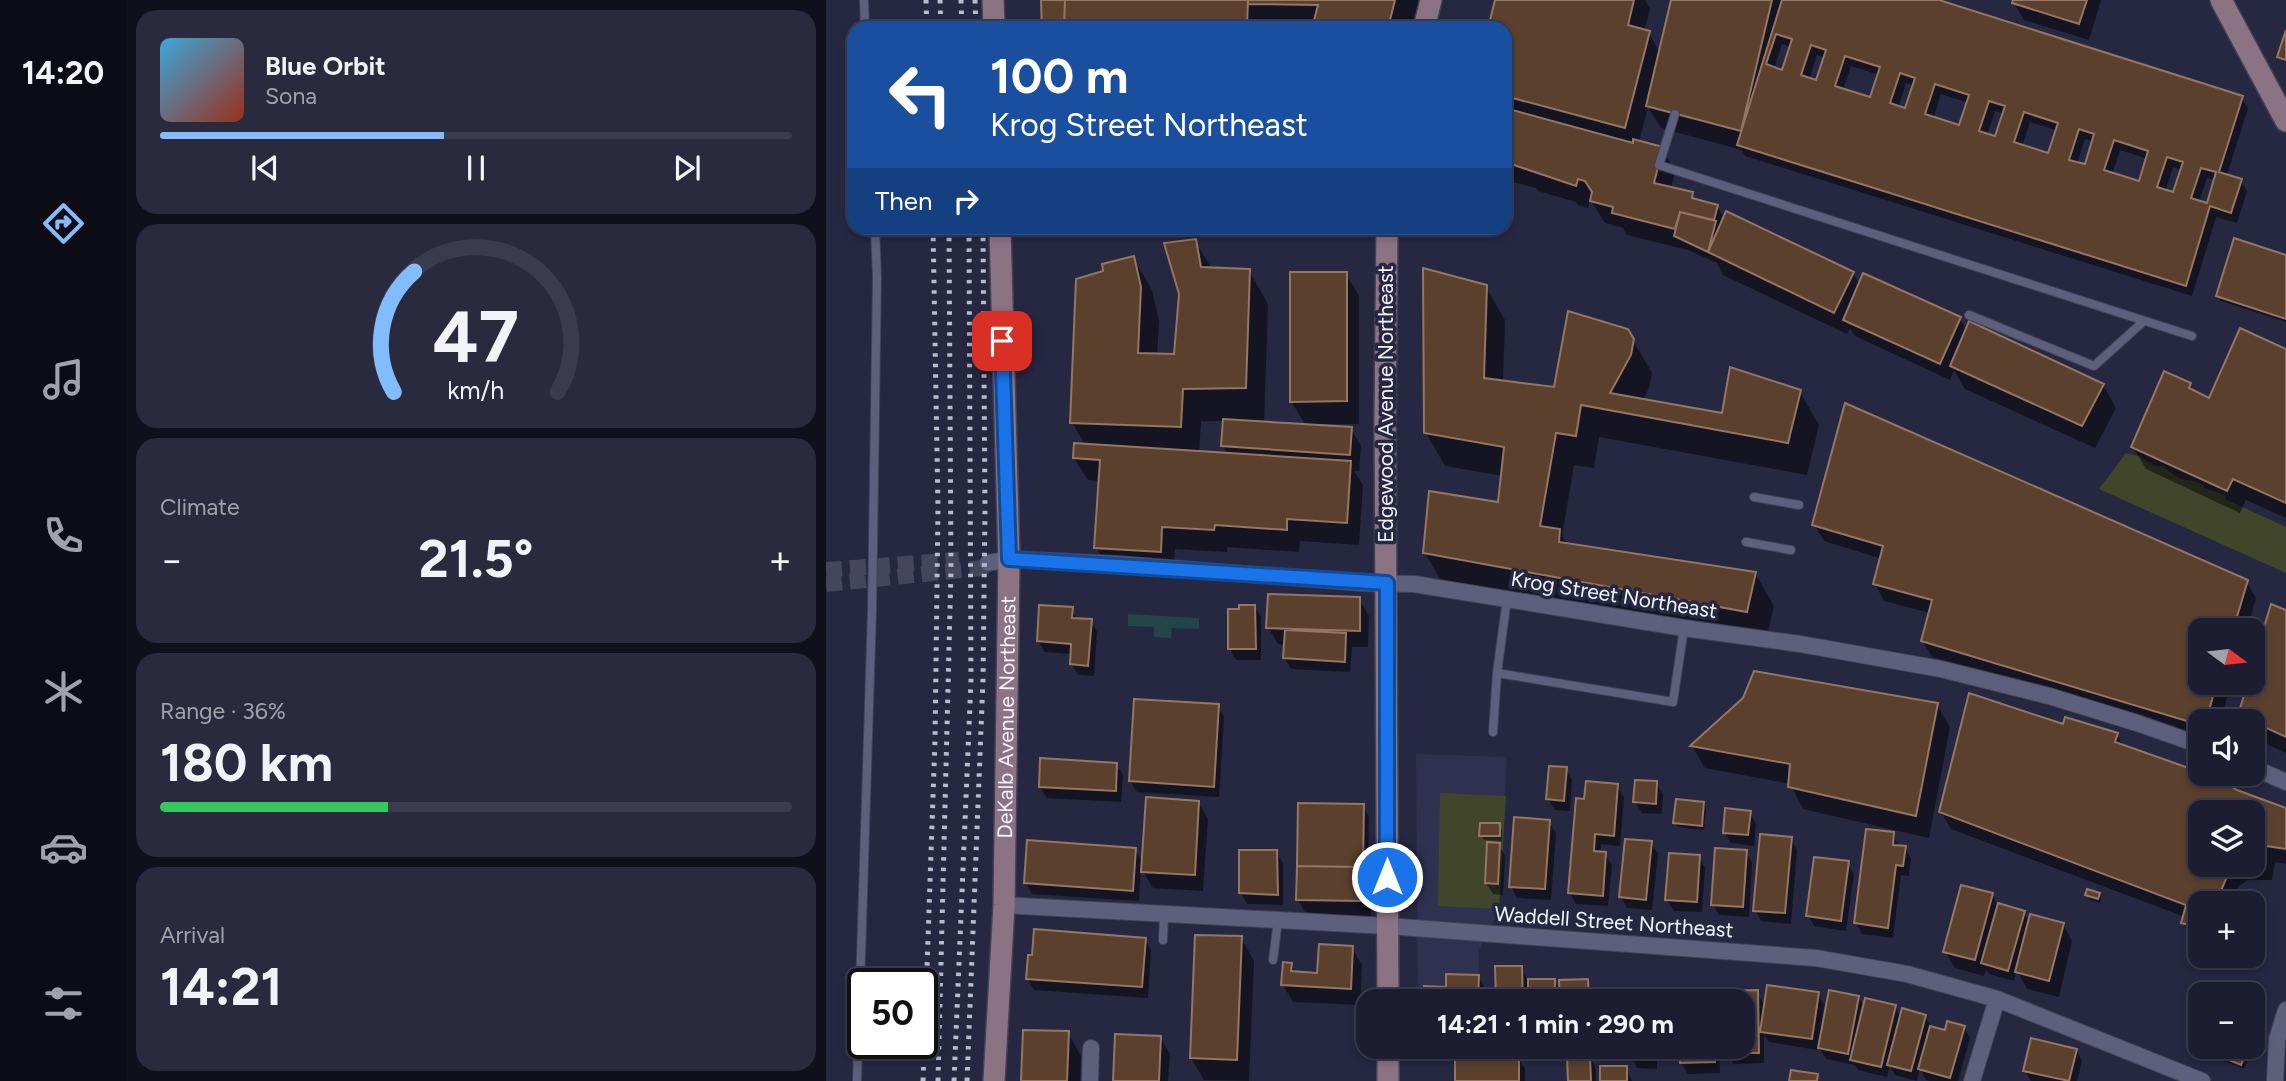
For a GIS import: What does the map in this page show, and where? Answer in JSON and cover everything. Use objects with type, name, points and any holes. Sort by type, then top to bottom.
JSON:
[{"type":"main road","points":[[993,0],[994,21]]},
{"type":"main road","points":[[1426,21],[1432,0]]},
{"type":"main road","points":[[2228,3],[2286,121]]},
{"type":"main road","name":"DeKalb Avenue Northeast","points":[[994,1081],[1004,905],[999,561],[1000,235]]},
{"type":"main road","name":"Edgewood Avenue Northeast","points":[[1387,235],[1388,989]]},
{"type":"main road","points":[[1388,1059],[1388,1081]]},
{"type":"street","name":"Krog Street Northeast","points":[[999,561],[1414,584],[1800,644],[1941,669],[2049,696],[2188,741]]},
{"type":"street","points":[[2265,773],[2286,782]]},
{"type":"street","name":"Waddell Street Northeast","points":[[1004,905],[1387,926],[1816,958],[1907,974],[1997,999],[2202,1081]]},
{"type":"street","points":[[1972,1081],[1997,999]]},
{"type":"street","points":[[2275,1081],[2277,1039],[2286,1010]]},
{"type":"street","points":[[1090,1081],[1091,1048]]},
{"type":"lane","points":[[864,0],[865,21]]},
{"type":"lane","points":[[1675,114],[1659,165],[2192,336]]},
{"type":"lane","points":[[857,1081],[872,611],[875,235]]},
{"type":"lane","points":[[1969,315],[2094,366],[2144,321]]},
{"type":"lane","points":[[1754,497],[1799,505]]},
{"type":"lane","points":[[1746,542],[1791,550]]},
{"type":"lane","points":[[1493,732],[1497,673],[1507,599]]},
{"type":"lane","points":[[1497,673],[1673,702],[1684,628]]},
{"type":"lane","points":[[1163,940],[1164,914]]},
{"type":"lane","points":[[1273,960],[1278,920]]},
{"type":"shaded area","points":[[2126,453],[2139,456],[2154,466],[2163,466],[2173,475],[2226,495],[2225,499],[2286,527],[2286,573],[2099,489]]},
{"type":"shaded area","points":[[1128,614],[1199,618],[1199,629],[1172,628],[1171,638],[1154,637],[1154,627],[1128,626]]},
{"type":"shaded area","points":[[1416,754],[1507,757],[1499,909],[1479,951],[1478,989],[1418,989]]},
{"type":"shaded area","points":[[1440,793],[1506,796],[1499,909],[1438,906]]},
{"type":"building","points":[[1041,0],[1065,0],[1064,21],[1042,21]]},
{"type":"building","points":[[1065,0],[1248,0],[1247,21],[1064,21]]},
{"type":"building","points":[[1248,0],[1395,0],[1390,21],[1314,21],[1318,5],[1248,4]]},
{"type":"building","points":[[1495,0],[1634,0],[1628,25],[1650,31],[1625,128],[1512,98],[1512,21],[1490,21]]},
{"type":"building","points":[[1671,0],[1772,0],[1741,131],[1646,106]]},
{"type":"building","points":[[1782,0],[1939,0],[2243,96],[2219,172],[2242,179],[2231,213],[2210,206],[2186,286],[1737,145]],"holes":[[[1776,34],[1792,39],[1782,70],[1766,64]],[[1811,45],[1826,50],[1816,80],[1801,75]],[[1845,56],[1880,67],[1870,97],[1835,86]],[[1900,73],[1915,78],[1905,108],[1890,103]],[[1935,84],[1969,95],[1959,125],[1925,114]],[[1989,101],[2005,106],[1995,136],[1979,131]],[[2024,112],[2058,123],[2048,153],[2014,142]],[[2079,129],[2094,134],[2085,164],[2069,160]],[[2114,140],[2148,151],[2139,181],[2104,170]],[[2167,157],[2183,162],[2173,192],[2157,187]],[[2201,168],[2216,172],[2207,203],[2191,198]]]},
{"type":"building","points":[[2013,0],[2087,0],[2079,24],[2012,3]]},
{"type":"building","points":[[2286,30],[2286,60],[2277,57]]},
{"type":"building","points":[[1512,110],[1633,143],[1633,139],[1663,147],[1654,183],[1693,192],[1692,198],[1718,205],[1714,220],[1680,212],[1675,229],[1612,213],[1613,207],[1590,201],[1592,192],[1585,181],[1578,179],[1576,186],[1512,164]]},
{"type":"building","points":[[1726,211],[1854,272],[1834,313],[1708,252]]},
{"type":"building","points":[[1680,212],[1716,221],[1708,252],[1674,236]]},
{"type":"building","points":[[2234,238],[2286,255],[2286,319],[2216,296]]},
{"type":"building","points":[[1196,239],[1201,267],[1250,269],[1246,388],[1183,389],[1181,427],[1070,423],[1076,279],[1103,271],[1102,264],[1134,256],[1141,287],[1138,353],[1174,354],[1179,294],[1164,243]]},
{"type":"building","points":[[1423,268],[1487,285],[1484,378],[1554,387],[1568,311],[1628,329],[1634,339],[1631,355],[1610,393],[1722,413],[1730,367],[1801,390],[1788,443],[1581,405],[1576,436],[1556,433],[1540,526],[1560,529],[1559,542],[1756,572],[1747,612],[1423,553],[1429,491],[1498,502],[1504,447],[1424,433]]},
{"type":"building","points":[[1290,272],[1347,272],[1347,401],[1290,402]]},
{"type":"building","points":[[1863,273],[1961,317],[1940,364],[1843,320]]},
{"type":"building","points":[[1969,321],[2104,384],[2082,426],[1950,366]]},
{"type":"building","points":[[2240,328],[2286,349],[2286,503],[2233,479],[2227,491],[2131,447],[2164,371],[2191,383],[2189,388],[2209,398]]},
{"type":"building","points":[[1845,403],[2248,580],[2237,618],[2188,618],[2188,695],[2213,695],[2209,709],[2188,709],[2188,721],[1921,641],[1932,600],[1873,584],[1883,546],[1812,525]]},
{"type":"building","points":[[1223,419],[1352,427],[1350,455],[1221,446]]},
{"type":"building","points":[[1074,443],[1351,461],[1347,523],[1287,519],[1287,530],[1215,525],[1214,530],[1162,527],[1161,552],[1094,548],[1100,460],[1073,458]]},
{"type":"building","points":[[1268,594],[1360,597],[1360,631],[1266,628]]},
{"type":"building","points":[[2271,604],[2286,610],[2286,737],[2265,727],[2265,709],[2240,709],[2244,695],[2265,695],[2265,624]]},
{"type":"building","points":[[1039,605],[1073,607],[1072,618],[1092,619],[1088,666],[1070,664],[1071,644],[1037,641]]},
{"type":"building","points":[[1239,605],[1255,605],[1256,649],[1228,649],[1228,609],[1239,609]]},
{"type":"building","points":[[1285,630],[1346,633],[1345,662],[1283,658]]},
{"type":"building","points":[[1754,671],[1938,703],[1916,816],[1788,787],[1790,764],[1690,746],[1743,698]]},
{"type":"building","points":[[1969,693],[2063,724],[2065,717],[2118,733],[2115,742],[2188,768],[2188,786],[2230,786],[2264,800],[2188,800],[2188,877],[2227,877],[2221,891],[2188,891],[2188,925],[2181,923],[2186,905],[1939,812]]},
{"type":"building","points":[[1134,699],[1219,704],[1214,787],[1129,781]]},
{"type":"building","points":[[1040,758],[1117,763],[1116,791],[1039,787]]},
{"type":"building","points":[[1549,766],[1567,767],[1564,801],[1546,799]]},
{"type":"building","points":[[1635,780],[1657,781],[1656,804],[1633,802]]},
{"type":"building","points":[[1586,781],[1618,784],[1614,836],[1595,834],[1594,851],[1606,852],[1603,896],[1568,893],[1576,798],[1584,799]]},
{"type":"building","points":[[1146,797],[1199,801],[1195,875],[1141,872]]},
{"type":"building","points":[[1676,799],[1704,802],[1702,826],[1673,823]]},
{"type":"building","points":[[2265,800],[2286,808],[2286,849],[2266,846],[2265,852]]},
{"type":"building","points":[[1298,803],[1364,804],[1363,867],[1297,866]]},
{"type":"building","points":[[1725,808],[1751,811],[1748,835],[1723,833]]},
{"type":"building","points":[[1514,817],[1550,820],[1545,889],[1509,887]]},
{"type":"building","points":[[1480,823],[1500,823],[1500,836],[1479,836]]},
{"type":"building","points":[[1866,829],[1894,832],[1893,845],[1906,846],[1903,866],[1896,865],[1888,928],[1854,923]]},
{"type":"building","points":[[1760,834],[1792,837],[1785,913],[1753,911]]},
{"type":"building","points":[[1625,839],[1652,841],[1646,900],[1619,897]]},
{"type":"building","points":[[1027,840],[1136,848],[1133,891],[1024,883]]},
{"type":"building","points":[[1487,842],[1500,843],[1498,884],[1485,883]]},
{"type":"building","points":[[1715,848],[1747,850],[1743,907],[1711,905]]},
{"type":"building","points":[[1239,850],[1277,850],[1278,895],[1239,893]]},
{"type":"building","points":[[1669,853],[1700,855],[1697,902],[1665,900]]},
{"type":"building","points":[[1814,857],[1849,861],[1841,921],[1806,916]]},
{"type":"building","points":[[1297,866],[1363,867],[1362,901],[1296,900]]},
{"type":"building","points":[[1961,885],[1993,893],[1975,960],[1943,952]]},
{"type":"building","points":[[2087,889],[2100,893],[2098,899],[2085,895]]},
{"type":"building","points":[[1998,903],[2025,911],[2008,971],[1981,963]]},
{"type":"building","points":[[2030,914],[2064,923],[2049,981],[2015,972]]},
{"type":"building","points":[[1034,929],[1146,938],[1142,987],[1026,979],[1028,955],[1032,955]]},
{"type":"building","points":[[1195,935],[1242,936],[1237,1060],[1190,1058]]},
{"type":"building","points":[[1319,944],[1353,946],[1351,989],[1281,985],[1283,962],[1292,963],[1291,971],[1317,973]]},
{"type":"building","points":[[1495,966],[1522,966],[1523,989],[1496,989]]},
{"type":"building","points":[[1446,974],[1479,975],[1478,989],[1424,989],[1424,986],[1446,987]]},
{"type":"building","points":[[1528,979],[1555,979],[1555,989],[1528,989]]},
{"type":"building","points":[[1588,979],[1588,989],[1559,989],[1559,980]]},
{"type":"building","points":[[1767,985],[1819,992],[1812,1039],[1760,1032]]},
{"type":"building","points":[[1755,990],[1758,990],[1759,1053],[1755,1053]]},
{"type":"building","points":[[1829,990],[1859,996],[1848,1054],[1818,1048]]},
{"type":"building","points":[[1865,998],[1896,1005],[1881,1067],[1850,1060]]},
{"type":"building","points":[[1902,1008],[1926,1015],[1911,1071],[1887,1065]]},
{"type":"building","points":[[1947,1021],[1965,1026],[1950,1078],[1918,1069],[1930,1026],[1945,1030]]},
{"type":"building","points":[[1023,1030],[1069,1031],[1067,1081],[1021,1081]]},
{"type":"building","points":[[1115,1034],[1161,1036],[1159,1081],[1113,1081]]},
{"type":"building","points":[[2031,1038],[2077,1049],[2069,1081],[2023,1071]]},
{"type":"building","points":[[1455,1059],[1519,1059],[1519,1081],[1455,1081]]},
{"type":"building","points":[[1567,1059],[1590,1059],[1591,1081],[1568,1081]]},
{"type":"building","points":[[1680,1059],[1715,1059],[1715,1062],[1680,1063]]},
{"type":"building","points":[[2226,1059],[2244,1059],[2241,1065]]},
{"type":"building","points":[[1600,1066],[1627,1066],[1627,1081],[1600,1081]]},
{"type":"building","points":[[1791,1070],[1818,1074],[1817,1081],[1789,1081]]},
{"type":"tunnel","points":[[826,570],[959,560]]},
{"type":"tunnel","points":[[826,584],[982,568],[988,563]]},
{"type":"railway","points":[[926,0],[927,21]]},
{"type":"railway","points":[[940,0],[941,21]]},
{"type":"railway","points":[[961,0],[962,21]]},
{"type":"railway","points":[[975,0],[976,21]]},
{"type":"railway","points":[[923,1081],[935,740],[938,508],[933,235]]},
{"type":"railway","points":[[938,1081],[951,570],[949,235]]},
{"type":"railway","points":[[954,1081],[971,680],[969,235]]},
{"type":"railway","points":[[967,1081],[983,679],[983,235]]},
{"type":"route","points":[[1002,341],[1009,559],[1387,583],[1387,877]]}]
